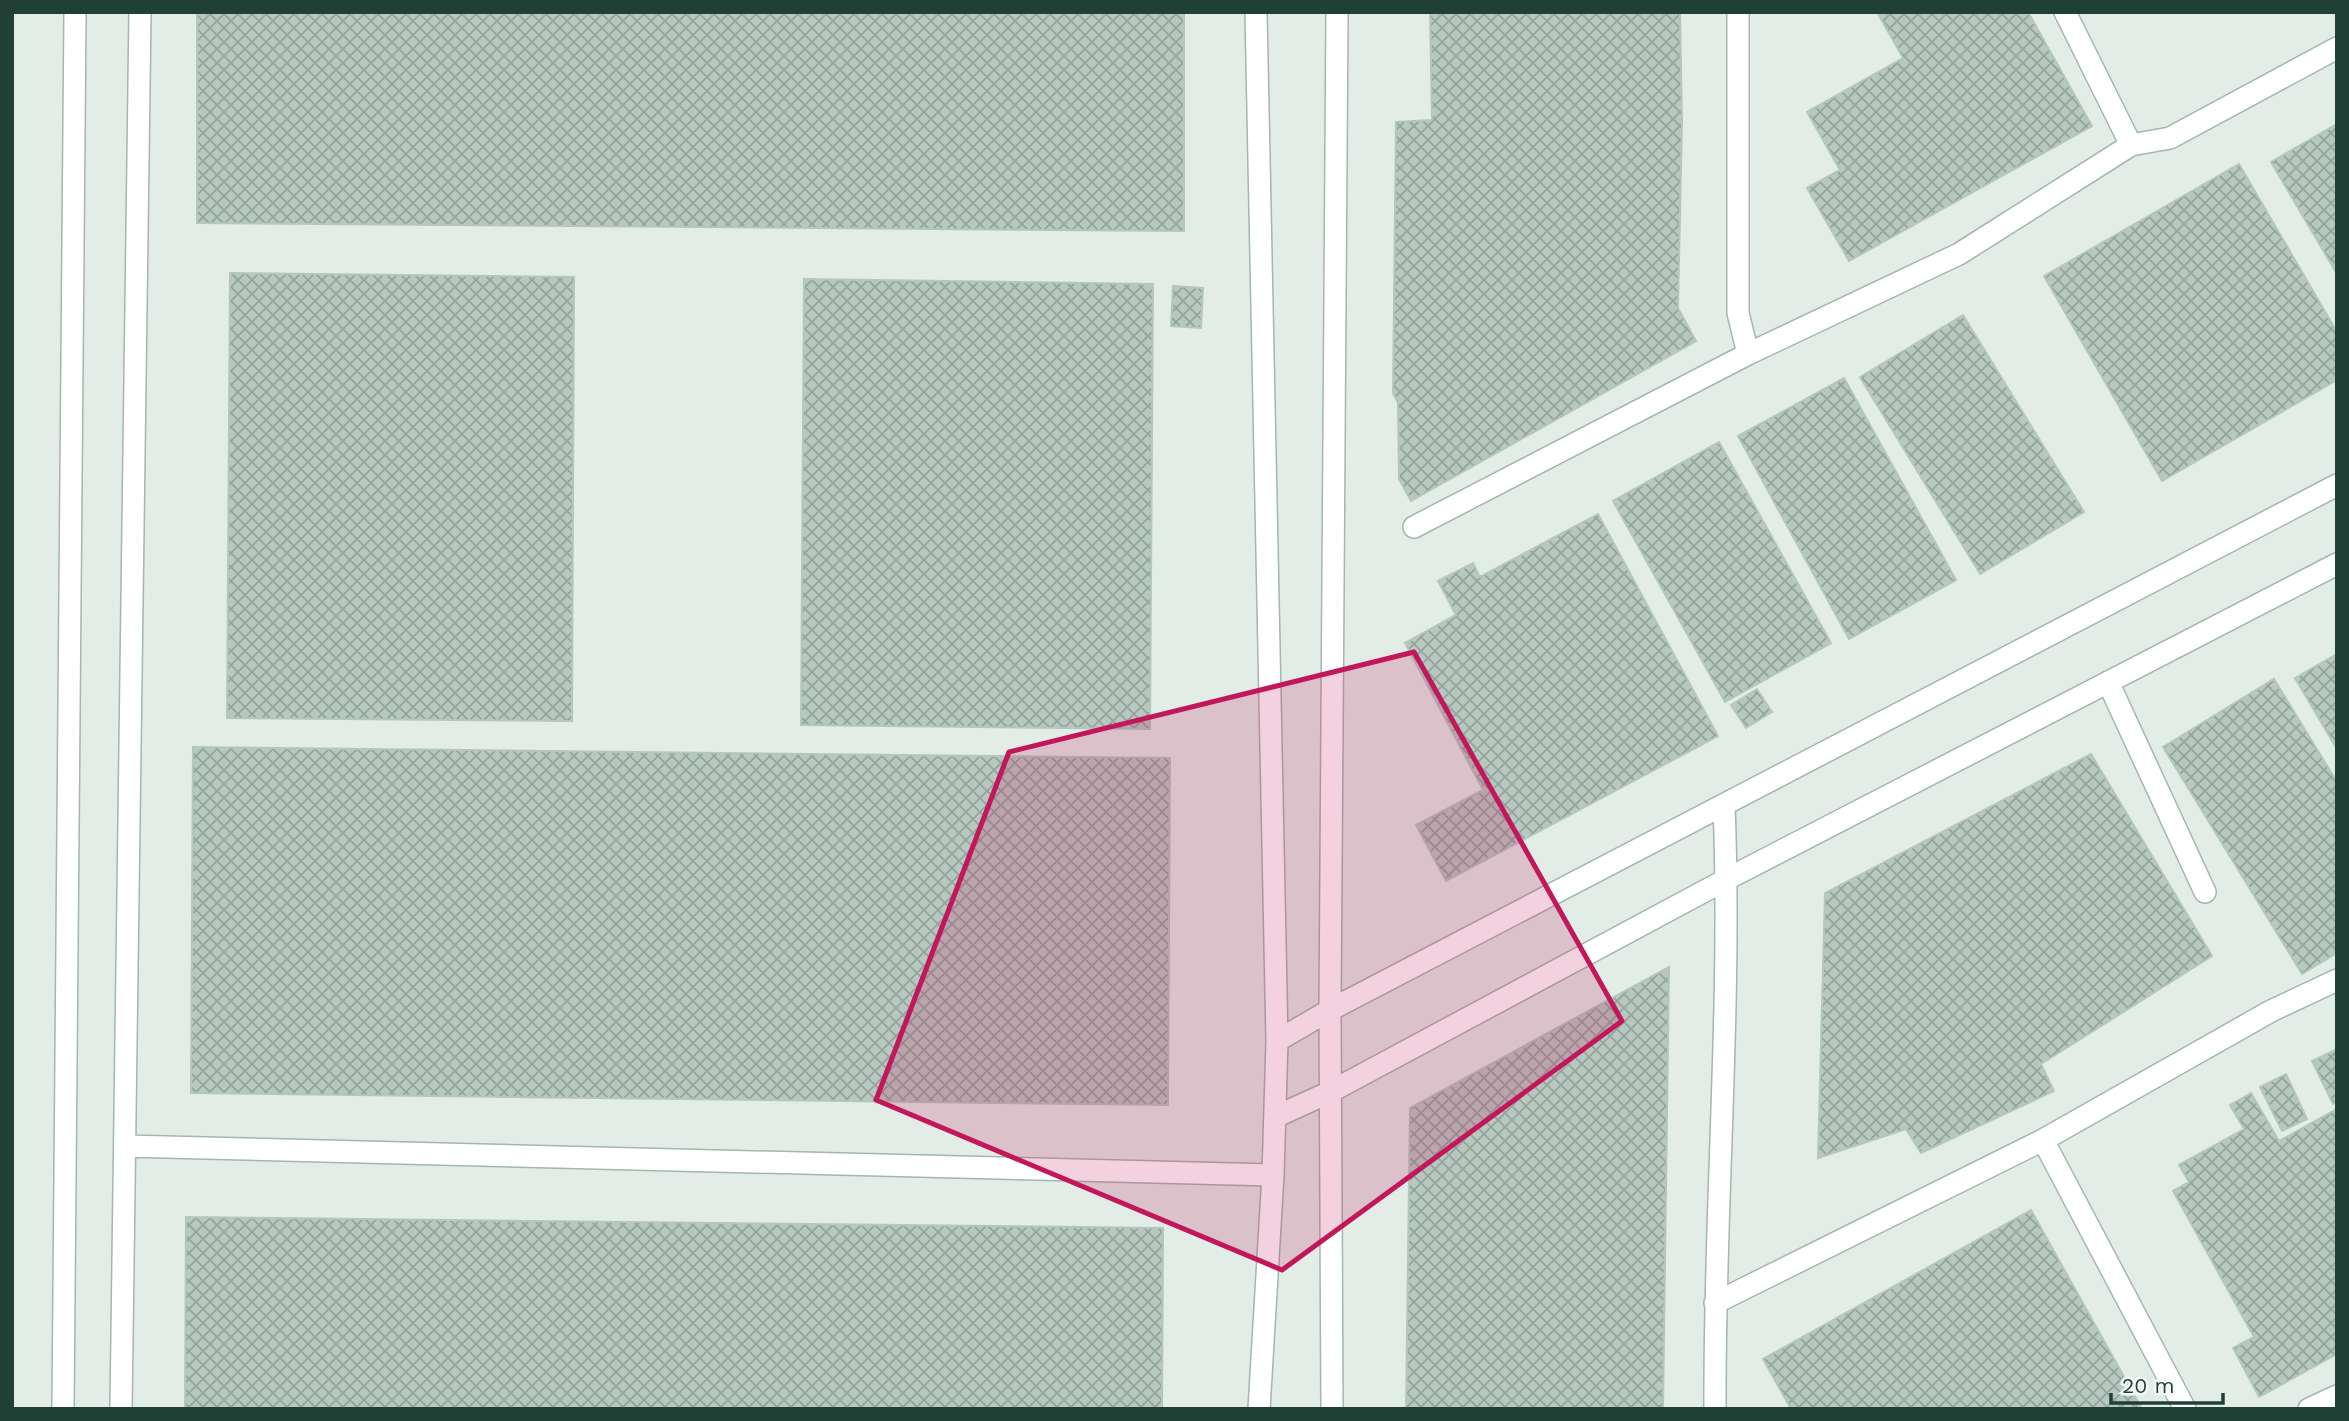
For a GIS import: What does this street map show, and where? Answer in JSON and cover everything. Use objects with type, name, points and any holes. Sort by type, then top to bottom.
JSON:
[{"type":"street","points":[[63,1409],[75,12]]},
{"type":"street","points":[[121,1409],[140,12]]},
{"type":"street","points":[[1256,12],[1277,1041],[1273,1175],[1259,1409]]},
{"type":"street","points":[[1332,1409],[1330,1010],[1337,12]]},
{"type":"street","points":[[1738,12],[1738,313],[1748,354]]},
{"type":"street","points":[[2065,12],[2131,145]]},
{"type":"street","points":[[1414,527],[1748,354],[1958,254],[2131,145],[2170,138],[2337,48]]},
{"type":"street","points":[[1277,1041],[1330,1010],[2337,485]]},
{"type":"street","points":[[1275,1117],[1330,1092],[1727,879],[2337,564]]},
{"type":"street","points":[[2108,682],[2205,892]]},
{"type":"street","points":[[1715,1409],[1714,1303],[1727,879],[1724,805]]},
{"type":"street","points":[[1714,1303],[2043,1140],[2271,1011],[2337,980]]},
{"type":"street","points":[[2043,1140],[2185,1409]]},
{"type":"street","points":[[125,1146],[1273,1175]]},
{"type":"street","points":[[2309,1409],[2337,1396]]},
{"type":"highlighted area","points":[[1414,652],[1622,1021],[1282,1270],[876,1100],[1009,752]]},
{"type":"building","points":[[197,12],[1184,12],[1184,231],[197,223]]},
{"type":"building","points":[[1430,12],[1680,12],[1682,121],[1678,308],[1696,341],[1411,501],[1399,479],[1398,403],[1393,393],[1396,122],[1432,120]]},
{"type":"building","points":[[1877,12],[2028,12],[2092,126],[1849,261],[1807,188],[1840,170],[1807,112],[1903,58]]},
{"type":"building","points":[[2337,124],[2337,274],[2271,162]]},
{"type":"building","points":[[2239,164],[2337,332],[2337,380],[2162,481],[2044,276]]},
{"type":"building","points":[[230,273],[574,277],[572,721],[227,718]]},
{"type":"building","points":[[804,279],[1153,284],[1150,729],[801,725]]},
{"type":"building","points":[[1173,286],[1203,288],[1201,328],[1171,326]]},
{"type":"building","points":[[1963,315],[2084,512],[1980,574],[1860,377]]},
{"type":"building","points":[[1844,378],[1956,580],[1849,639],[1738,436]]},
{"type":"building","points":[[1719,442],[1831,643],[1725,702],[1613,501]]},
{"type":"building","points":[[1598,514],[1718,736],[1446,881],[1416,825],[1483,790],[1405,643],[1456,615],[1438,581],[1473,563],[1480,577]]},
{"type":"building","points":[[2337,654],[2337,749],[2295,678]]},
{"type":"building","points":[[2274,679],[2337,782],[2337,953],[2302,974],[2163,747]]},
{"type":"building","points":[[1757,689],[1772,712],[1746,728],[1731,705]]},
{"type":"building","points":[[193,747],[1170,758],[1168,1105],[191,1093]]},
{"type":"building","points":[[2091,754],[2212,956],[2041,1064],[2054,1091],[1921,1153],[1906,1129],[1818,1158],[1825,893]]},
{"type":"building","points":[[1669,967],[1663,1409],[1406,1409],[1410,1108]]},
{"type":"building","points":[[2337,1049],[2337,1102],[2333,1104],[2312,1061]]},
{"type":"building","points":[[2286,1074],[2307,1119],[2282,1131],[2260,1087]]},
{"type":"building","points":[[2251,1093],[2279,1141],[2337,1109],[2337,1354],[2259,1397],[2233,1348],[2254,1337],[2173,1191],[2189,1182],[2179,1165],[2244,1129],[2230,1105]]},
{"type":"building","points":[[2031,1210],[2142,1409],[1791,1409],[1763,1359]]},
{"type":"building","points":[[186,1217],[1163,1228],[1162,1409],[185,1409]]}]
